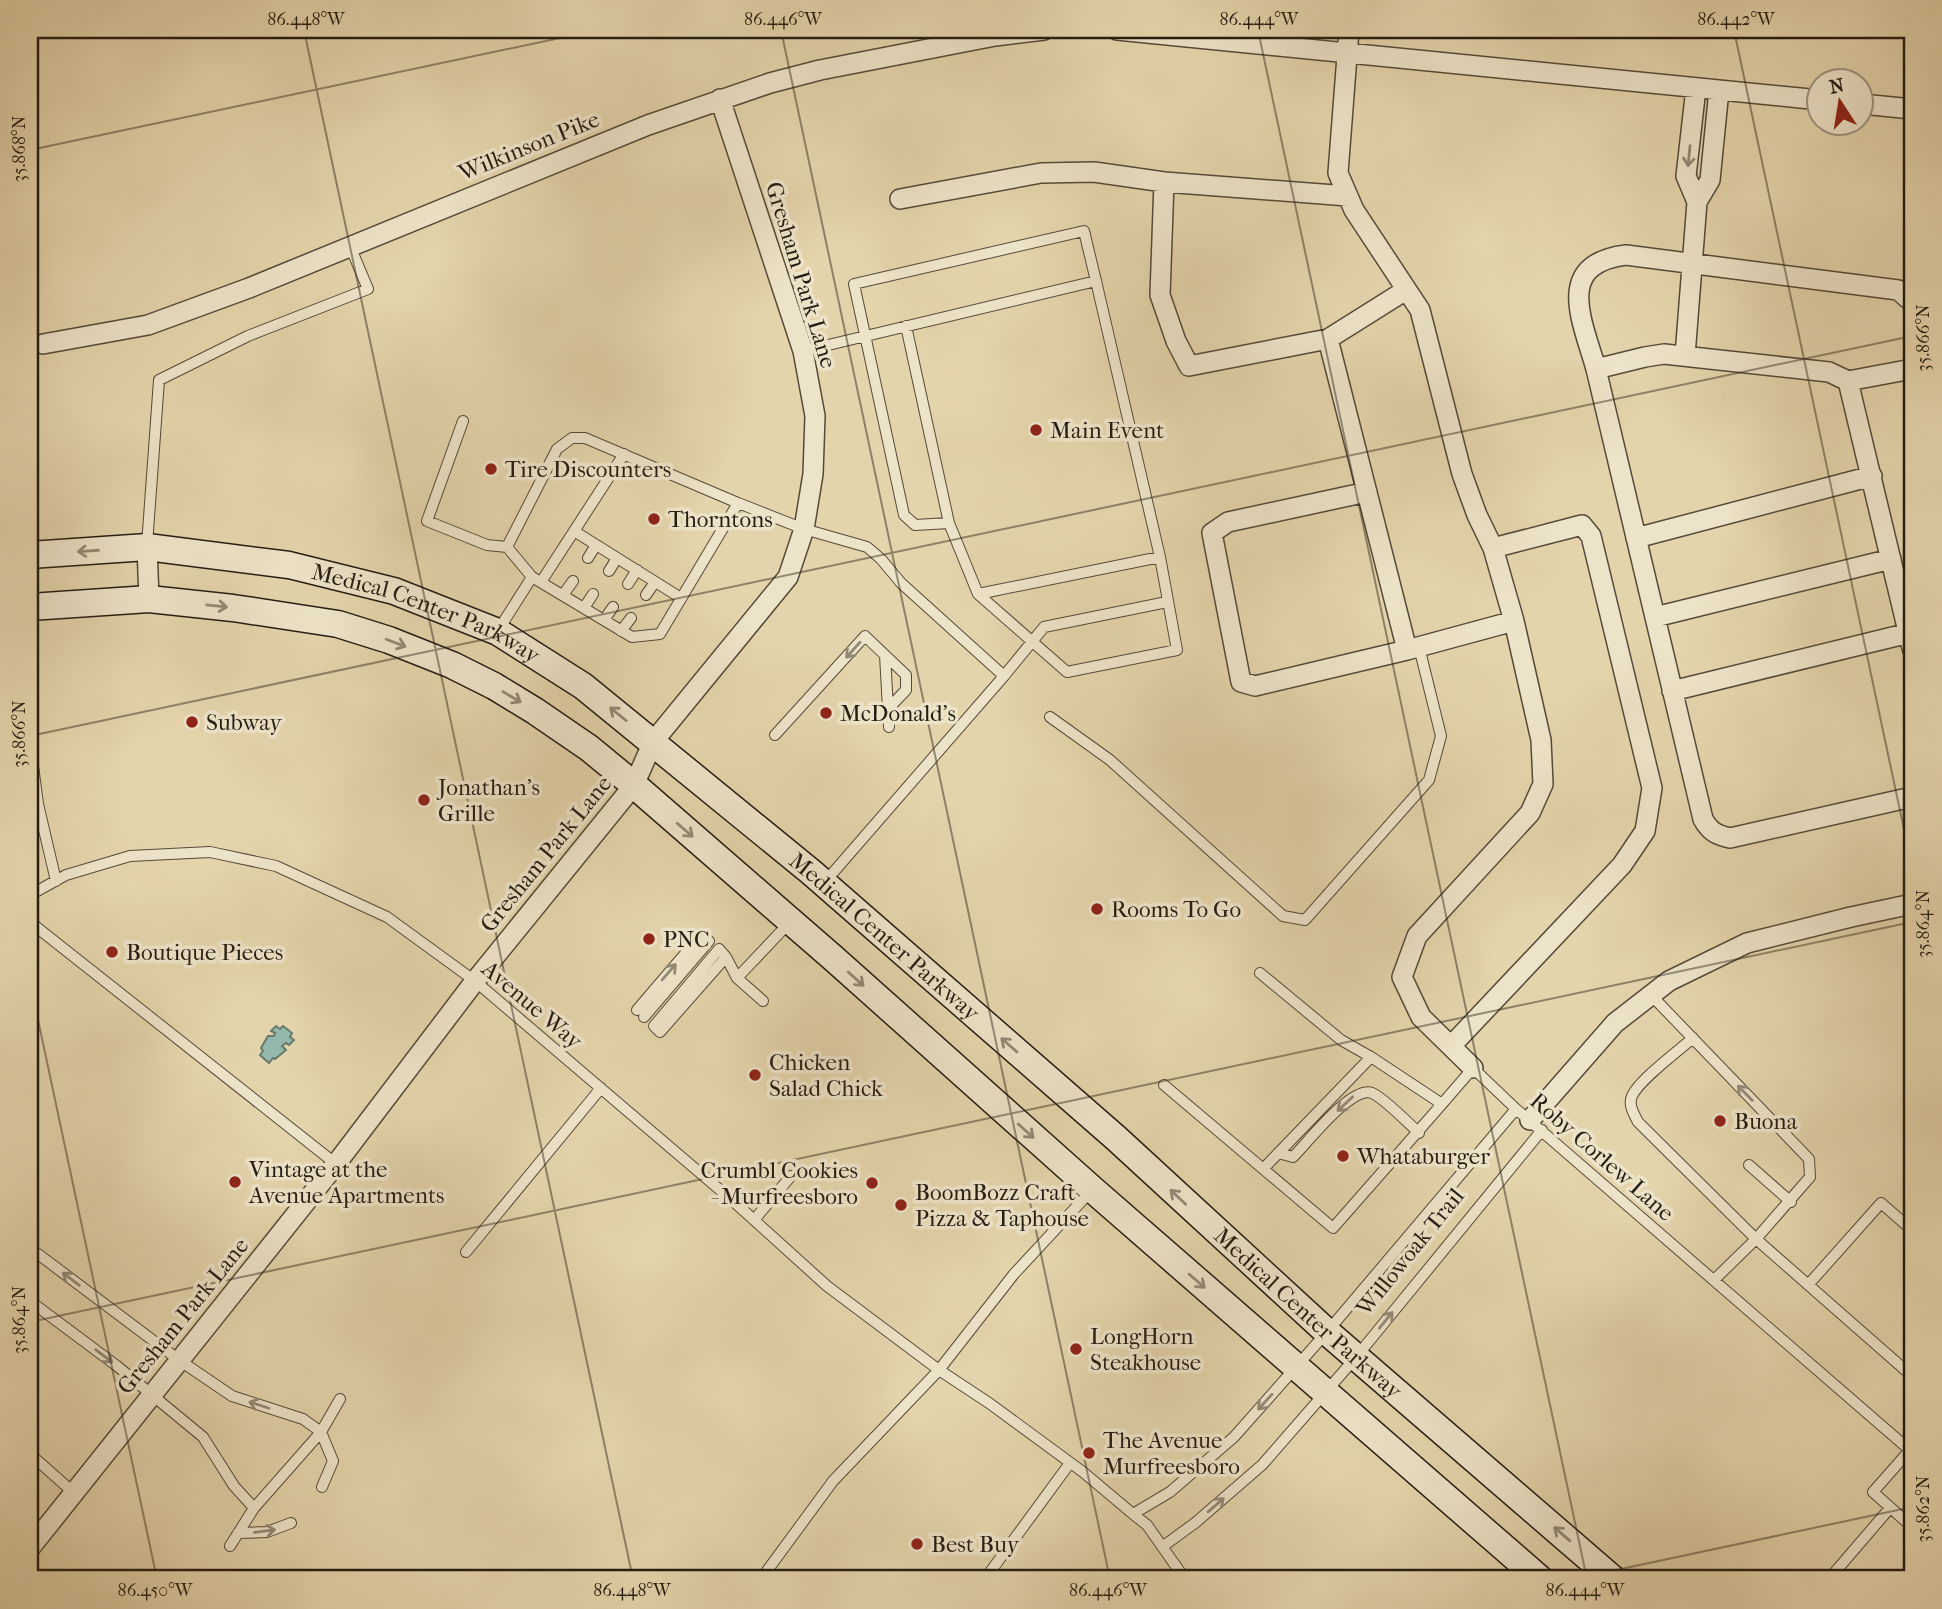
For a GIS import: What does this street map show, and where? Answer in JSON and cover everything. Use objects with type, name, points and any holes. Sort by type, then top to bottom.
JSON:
[{"type":"main road","name":"Medical Center Parkway","points":[[30,555],[147,548],[289,565],[394,591],[498,632],[583,686],[824,883],[1116,1138],[1327,1332],[1613,1579]]},
{"type":"main road","name":"Medical Center Parkway","points":[[30,607],[149,599],[338,624],[399,643],[494,686],[589,748],[634,785],[1296,1368],[1540,1579]]},
{"type":"street","name":"Wilkinson Pike","points":[[36,347],[148,325],[249,288],[591,147],[720,99],[820,70],[995,36],[1044,30]]},
{"type":"street","points":[[1117,30],[1806,99]]},
{"type":"street","points":[[1349,30],[1345,53],[1338,173],[1354,210],[1420,310],[1462,474],[1493,548],[1514,621],[1541,740],[1543,784],[1530,813],[1417,936],[1402,977],[1421,1017],[1474,1068]]},
{"type":"street","points":[[1696,88],[1686,176],[1697,202]]},
{"type":"street","points":[[1685,356],[1697,202],[1710,180],[1719,90]]},
{"type":"street","name":"Gresham Park Lane","points":[[30,1548],[337,1164],[475,981],[634,785],[653,742],[788,577],[804,529],[813,474],[815,416],[803,351],[720,99]]},
{"type":"street","points":[[1876,105],[1912,109]]},
{"type":"street","points":[[900,199],[1041,173],[1094,172],[1164,182],[1348,196]]},
{"type":"street","points":[[1164,182],[1160,295],[1176,341],[1189,366],[1328,339],[1406,290]]},
{"type":"street","points":[[1912,302],[1898,290],[1626,255],[1606,257],[1593,265],[1578,285],[1577,298],[1703,819],[1708,829],[1717,835],[1730,838],[1912,797]]},
{"type":"street","points":[[1328,339],[1367,492],[1413,648]]},
{"type":"street","points":[[1596,369],[1645,356],[1664,354],[1829,372],[1848,381],[1912,369]]},
{"type":"street","points":[[1672,691],[1910,640],[1848,381]]},
{"type":"street","points":[[1636,538],[1872,476]]},
{"type":"street","points":[[1367,492],[1228,522],[1212,534],[1241,682],[1255,686],[1514,621]]},
{"type":"street","points":[[1451,1046],[1622,865],[1645,831],[1652,788],[1591,536],[1582,526],[1493,548]]},
{"type":"street","points":[[147,548],[149,599]]},
{"type":"street","points":[[1655,617],[1891,559]]},
{"type":"street","name":"Willowoak Trail","points":[[1529,1120],[1615,1023],[1669,981],[1747,943],[1912,904]]},
{"type":"lane","points":[[906,326],[949,523],[978,594],[1067,672],[1177,650],[1160,557],[1084,231],[854,284],[904,515],[915,525],[949,523]]},
{"type":"lane","points":[[147,548],[159,380],[248,336],[368,289],[350,245]]},
{"type":"lane","points":[[803,351],[1096,281]]},
{"type":"lane","points":[[463,421],[427,521],[487,545],[507,547],[536,580],[632,637],[660,634],[738,503]]},
{"type":"lane","points":[[507,547],[557,449],[572,438],[584,438],[804,529],[867,547],[901,583],[1004,676]]},
{"type":"lane","points":[[498,632],[574,531],[624,454]]},
{"type":"lane","points":[[574,531],[681,598]]},
{"type":"lane","points":[[589,558],[596,545]]},
{"type":"lane","points":[[978,594],[1160,557]]},
{"type":"lane","points":[[609,571],[617,558]]},
{"type":"lane","points":[[628,583],[637,570]]},
{"type":"lane","points":[[563,595],[573,581]]},
{"type":"lane","points":[[646,595],[655,582]]},
{"type":"lane","points":[[584,608],[593,594]]},
{"type":"lane","points":[[824,883],[1044,627],[1167,602]]},
{"type":"lane","points":[[604,620],[613,607]]},
{"type":"lane","points":[[621,631],[631,618]]},
{"type":"lane","points":[[775,735],[865,636],[906,675],[906,690],[888,709]]},
{"type":"lane","points":[[1050,717],[1110,760],[1283,916],[1305,920],[1429,780],[1441,736],[1413,648]]},
{"type":"lane","points":[[886,655],[889,727]]},
{"type":"lane","points":[[30,743],[38,804],[56,881]]},
{"type":"lane","name":"Avenue Way","points":[[30,895],[66,875],[130,856],[210,852],[276,866],[387,917],[475,981],[827,1286],[1070,1463],[1147,1525],[1185,1579]]},
{"type":"lane","points":[[30,922],[337,1164]]},
{"type":"lane","points":[[737,978],[790,922]]},
{"type":"lane","points":[[640,1014],[706,937]]},
{"type":"lane","points":[[654,1026],[722,953],[737,978],[763,1001]]},
{"type":"lane","points":[[1259,974],[1341,1040],[1443,1104]]},
{"type":"lane","points":[[1651,995],[1809,1159],[1810,1177],[1791,1202],[1714,1280]]},
{"type":"lane","points":[[1693,1038],[1631,1097],[1631,1108],[1638,1122],[1756,1239],[1912,1376]]},
{"type":"lane","points":[[1263,1169],[1371,1057]]},
{"type":"lane","points":[[1164,1085],[1333,1228],[1474,1068]]},
{"type":"lane","name":"Roby Corlew Lane","points":[[1474,1068],[1529,1120],[1911,1451]]},
{"type":"lane","points":[[466,1252],[601,1088]]},
{"type":"lane","points":[[1278,1153],[1293,1157],[1350,1098],[1363,1091],[1374,1094],[1419,1133]]},
{"type":"lane","points":[[1133,1514],[1170,1492],[1234,1437],[1327,1332],[1529,1120]]},
{"type":"lane","name":"Willowoak Trail","points":[[1162,1546],[1195,1523],[1262,1465],[1357,1356],[1529,1120]]},
{"type":"lane","points":[[1749,1165],[1791,1202]]},
{"type":"lane","points":[[754,1220],[791,1176]]},
{"type":"lane","points":[[761,1579],[833,1481],[939,1370],[1014,1274],[1092,1189]]},
{"type":"lane","points":[[1808,1285],[1881,1203],[1912,1230]]},
{"type":"lane","points":[[30,1248],[179,1360],[232,1396],[303,1419],[321,1432],[333,1461],[322,1487]]},
{"type":"lane","points":[[30,1301],[117,1366],[203,1437],[234,1486],[254,1508]]},
{"type":"lane","points":[[230,1546],[254,1508],[321,1432],[340,1399]]},
{"type":"lane","points":[[1911,1451],[1873,1492],[1912,1527]]},
{"type":"lane","points":[[30,1454],[74,1493]]},
{"type":"lane","points":[[985,1579],[1070,1463]]},
{"type":"lane","points":[[1829,1579],[1890,1508]]},
{"type":"lane","points":[[238,1534],[267,1532],[291,1523]]},
{"type":"water","points":[[276,1026],[280,1029],[283,1026],[292,1033],[290,1037],[294,1040],[289,1045],[286,1043],[282,1046],[286,1050],[269,1063],[260,1055],[263,1051],[261,1048],[268,1036],[274,1036],[275,1033],[271,1031]]},
{"type":"place","name":"Main Event","points":[[1036,430]]},
{"type":"place","name":"Tire Discounters","points":[[491,469]]},
{"type":"place","name":"Thorntons","points":[[654,519]]},
{"type":"place","name":"McDonald's","points":[[826,713]]},
{"type":"place","name":"Subway","points":[[192,722]]},
{"type":"place","name":"Jonathan’s Grille","points":[[424,800]]},
{"type":"place","name":"Rooms To Go","points":[[1097,909]]},
{"type":"place","name":"PNC","points":[[649,939]]},
{"type":"place","name":"Boutique Pieces","points":[[112,952]]},
{"type":"place","name":"Chicken Salad Chick","points":[[755,1075]]},
{"type":"place","name":"Buona","points":[[1720,1121]]},
{"type":"place","name":"Whataburger","points":[[1343,1156]]},
{"type":"place","name":"Vintage at the Avenue Apartments","points":[[235,1182]]},
{"type":"place","name":"Crumbl Cookies - Murfreesboro","points":[[872,1183]]},
{"type":"place","name":"BoomBozz Craft Pizza & Taphouse","points":[[901,1205]]},
{"type":"place","name":"LongHorn Steakhouse","points":[[1076,1349]]},
{"type":"place","name":"The Avenue Murfreesboro","points":[[1089,1453]]},
{"type":"place","name":"Best Buy","points":[[917,1544]]}]
